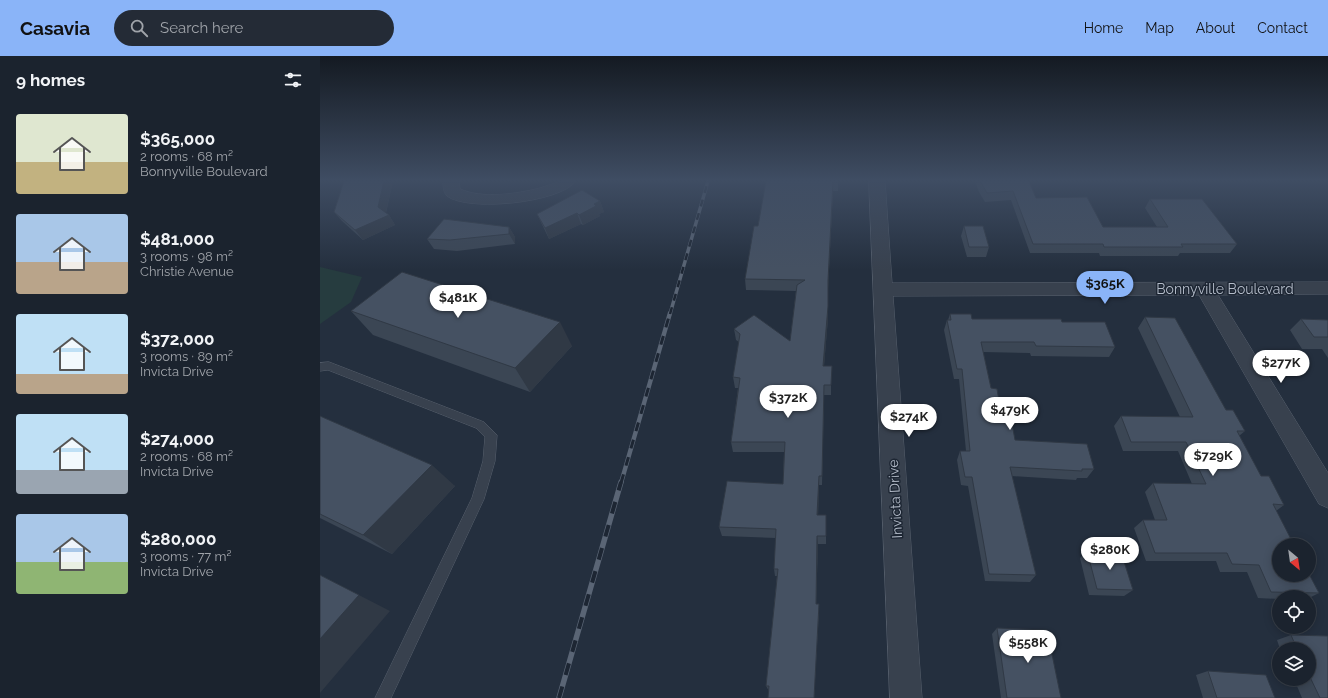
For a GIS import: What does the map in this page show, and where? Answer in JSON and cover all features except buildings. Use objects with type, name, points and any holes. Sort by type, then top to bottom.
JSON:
[{"type":"street","name":"Invicta Drive","points":[[879,211],[906,698]]},
{"type":"street","name":"Bonnyville Boulevard","points":[[883,290],[1328,288]]},
{"type":"street","points":[[1205,289],[1328,496]]},
{"type":"lane","points":[[320,367],[329,366],[480,425],[491,435],[490,461],[478,499],[383,698]]},
{"type":"green space","points":[[320,267],[362,277],[351,302],[320,324]]},
{"type":"railway","points":[[670,314],[699,211]]},
{"type":"railway","points":[[621,483],[670,313]]},
{"type":"railway","points":[[559,698],[621,482]]}]
